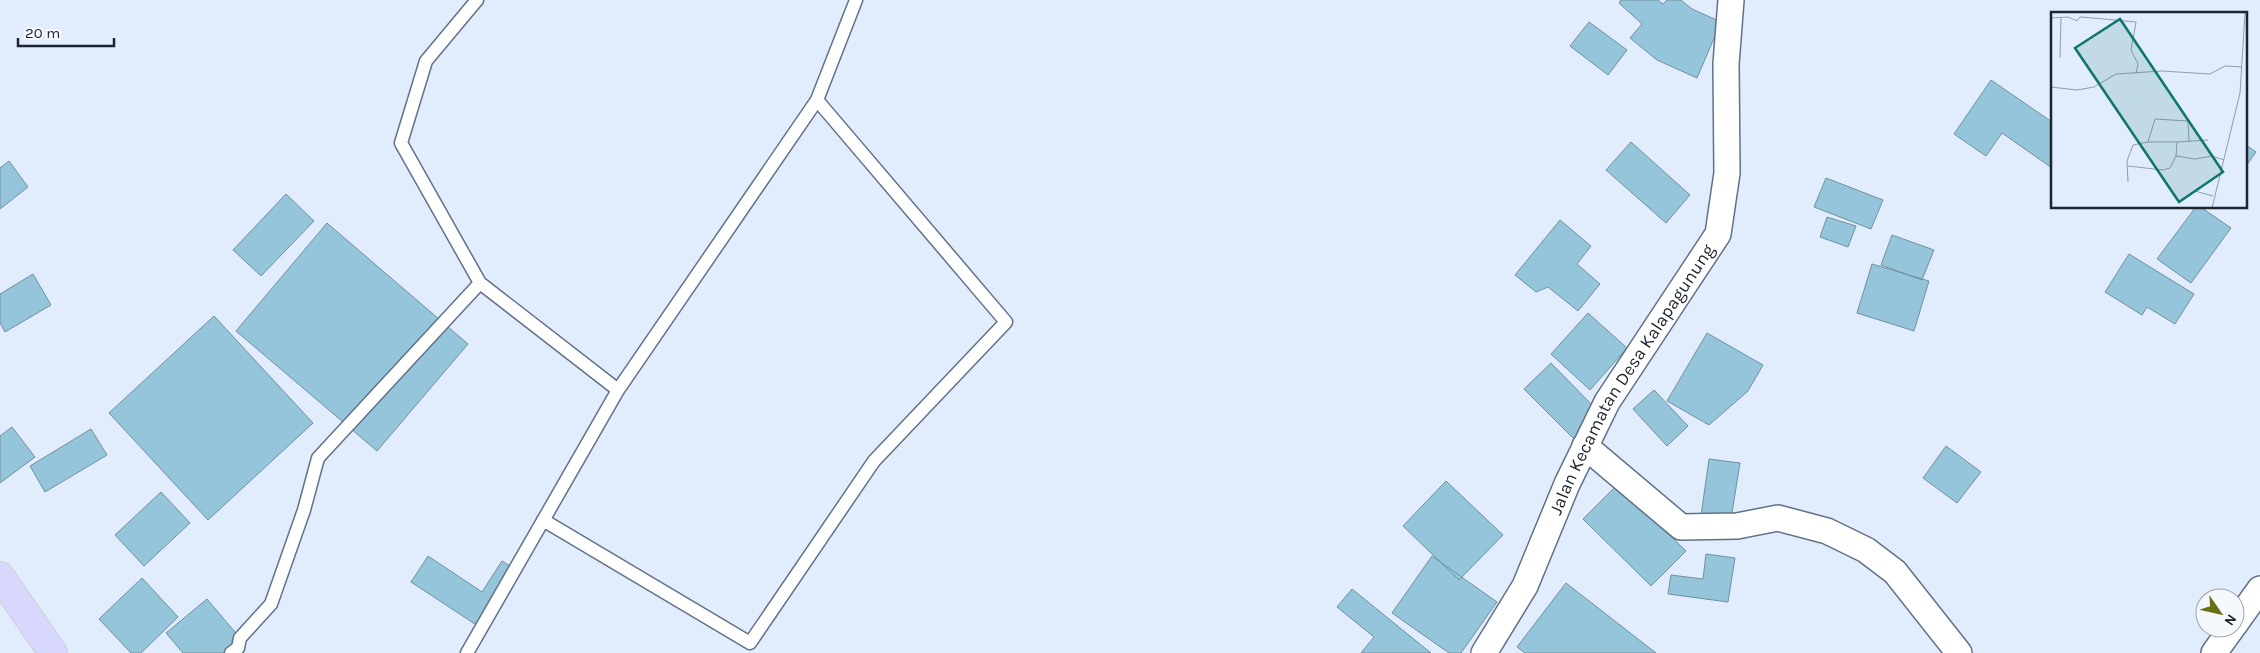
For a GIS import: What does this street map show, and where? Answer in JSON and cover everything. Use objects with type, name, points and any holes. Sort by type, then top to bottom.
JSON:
[{"type":"highway","points":[[0,576],[53,653]]},
{"type":"street","name":"Jalan Kecamatan Desa Kalapagunung","points":[[1484,653],[1525,586],[1566,484],[1606,402],[1718,234],[1727,173],[1726,64],[1731,0]]},
{"type":"street","points":[[1584,446],[1680,527],[1737,526],[1778,518],[1827,531],[1866,550],[1895,572],[1959,653]]},
{"type":"street","points":[[2245,610],[2260,589]]},
{"type":"street","points":[[2214,653],[2225,638]]},
{"type":"lane","points":[[477,0],[426,61],[401,143],[480,283],[618,390]]},
{"type":"lane","points":[[467,653],[618,390],[817,100],[856,0]]},
{"type":"lane","points":[[543,520],[750,643],[874,461],[1006,322],[817,100]]},
{"type":"lane","points":[[231,653],[238,648],[240,638],[271,604],[304,510],[318,458],[480,283]]},
{"type":"building","points":[[1621,0],[1658,0],[1663,4],[1667,0],[1681,0],[1692,9],[1721,22],[1697,78],[1657,60],[1630,38],[1642,24],[1619,3]]},
{"type":"building","points":[[1589,22],[1627,50],[1608,75],[1570,46]]},
{"type":"building","points":[[1991,80],[2051,121],[2051,167],[2002,133],[1986,156],[1954,134]]},
{"type":"building","points":[[1631,142],[1690,195],[1666,223],[1606,170]]},
{"type":"building","points":[[2248,146],[2256,152],[2248,163]]},
{"type":"building","points":[[9,161],[28,187],[0,209],[0,168]]},
{"type":"building","points":[[1826,178],[1883,200],[1871,229],[1814,207]]},
{"type":"building","points":[[286,194],[314,221],[261,276],[233,250]]},
{"type":"building","points":[[2194,209],[2203,209],[2231,228],[2191,283],[2157,259]]},
{"type":"building","points":[[1827,217],[1856,226],[1848,247],[1820,237]]},
{"type":"building","points":[[1560,220],[1591,246],[1577,264],[1600,284],[1578,311],[1548,287],[1536,292],[1515,275]]},
{"type":"building","points":[[327,223],[468,344],[377,451],[236,331]]},
{"type":"building","points":[[1892,235],[1934,250],[1922,280],[1881,265]]},
{"type":"building","points":[[2129,254],[2194,294],[2175,324],[2147,307],[2142,315],[2105,292]]},
{"type":"building","points":[[1872,264],[1929,281],[1914,331],[1857,313]]},
{"type":"building","points":[[33,274],[51,305],[5,332],[0,323],[0,294]]},
{"type":"building","points":[[1588,313],[1627,348],[1590,390],[1551,354]]},
{"type":"building","points":[[214,316],[313,423],[208,520],[109,413]]},
{"type":"building","points":[[1707,333],[1763,365],[1748,391],[1709,425],[1667,401]]},
{"type":"building","points":[[1551,363],[1593,406],[1574,439],[1524,389]]},
{"type":"building","points":[[1654,390],[1688,426],[1667,446],[1633,409]]},
{"type":"building","points":[[12,427],[35,457],[0,483],[0,436]]},
{"type":"building","points":[[91,429],[107,455],[45,492],[30,466]]},
{"type":"building","points":[[1946,446],[1981,472],[1957,503],[1923,478]]},
{"type":"building","points":[[1709,459],[1740,463],[1731,519],[1701,516]]},
{"type":"building","points":[[1446,481],[1503,535],[1459,580],[1403,526]]},
{"type":"building","points":[[1618,484],[1686,551],[1651,586],[1583,519]]},
{"type":"building","points":[[161,492],[190,523],[144,566],[115,535]]},
{"type":"building","points":[[1706,554],[1735,558],[1728,602],[1668,594],[1671,575],[1703,579]]},
{"type":"building","points":[[428,556],[482,592],[502,561],[518,571],[481,628],[411,582]]},
{"type":"building","points":[[1432,556],[1497,602],[1461,653],[1449,653],[1392,613]]},
{"type":"building","points":[[142,578],[178,617],[141,653],[131,653],[99,619]]},
{"type":"building","points":[[1566,583],[1656,653],[1525,653],[1517,647]]},
{"type":"building","points":[[1352,589],[1431,653],[1361,653],[1374,637],[1337,607]]},
{"type":"building","points":[[207,599],[240,638],[223,653],[183,653],[166,633]]}]
